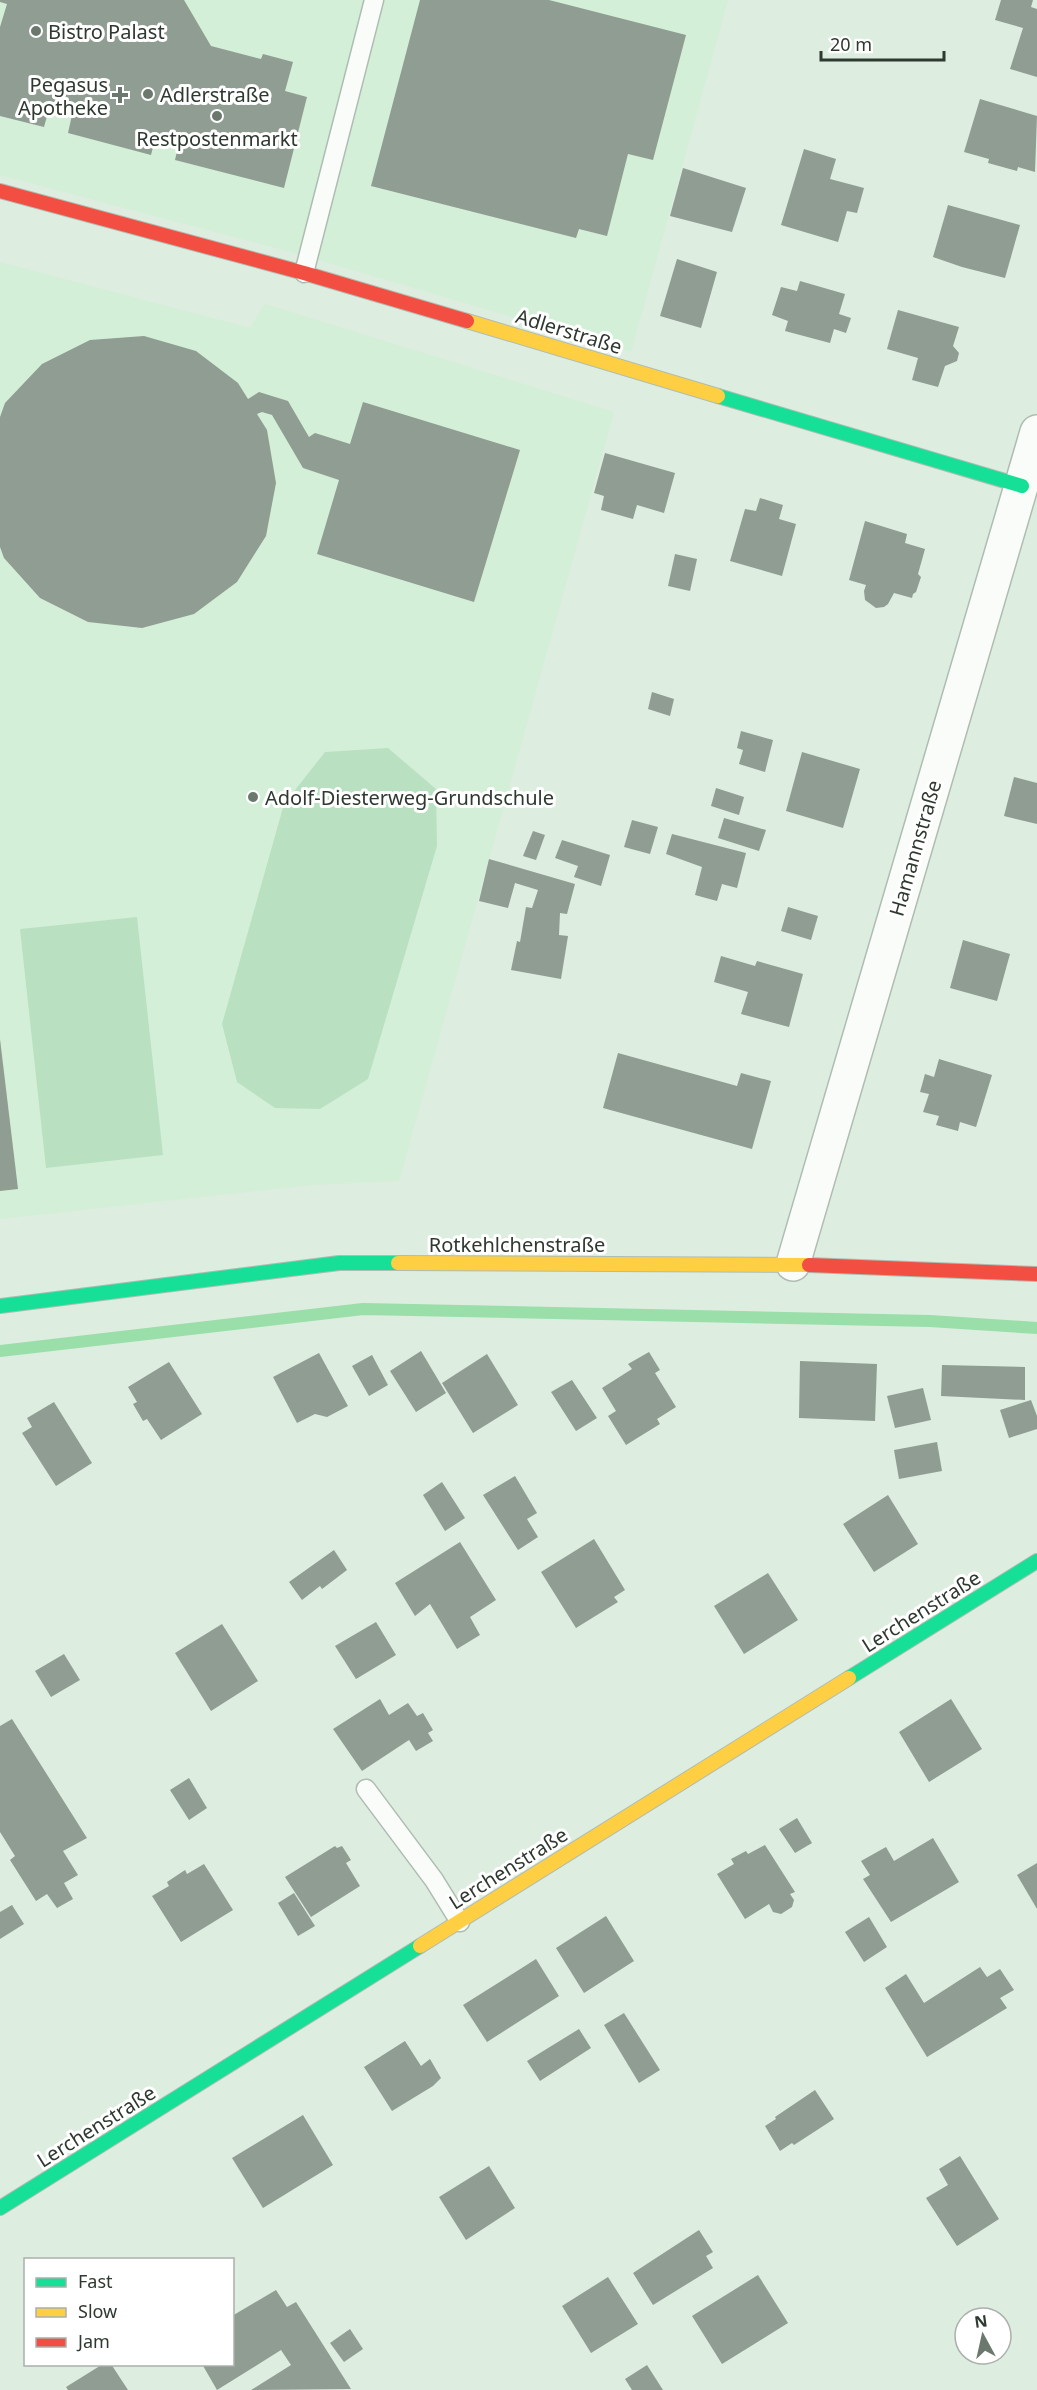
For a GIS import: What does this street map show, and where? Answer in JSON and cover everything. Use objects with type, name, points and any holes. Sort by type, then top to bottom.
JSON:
[{"type":"street","name":"Adlerstraße","points":[[0,191],[304,273],[1022,486]]},
{"type":"street","name":"Hamannstraße","points":[[793,1264],[1037,432]]},
{"type":"street","name":"Rotkehlchenstraße","points":[[0,1306],[339,1263],[793,1264],[1037,1274]]},
{"type":"street","name":"Lerchenstraße","points":[[0,2208],[1037,1562]]},
{"type":"lane","points":[[304,273],[374,0]]},
{"type":"lane","points":[[366,1789],[434,1880],[460,1922]]},
{"type":"shaded area","points":[[0,0],[728,0],[631,352],[295,253],[0,175]]},
{"type":"shaded area","name":"Adolf-Diesterweg-Grundschule","points":[[0,262],[250,328],[265,304],[614,412],[399,1181],[311,1185],[0,1219]]},
{"type":"shaded area","points":[[388,748],[436,789],[437,846],[368,1079],[320,1109],[275,1108],[237,1082],[222,1024],[284,804],[325,752]]},
{"type":"shaded area","points":[[137,917],[163,1155],[46,1168],[20,929]]},
{"type":"building","name":"Adlerstraße","points":[[0,0],[184,0],[211,46],[261,59],[263,54],[293,62],[285,91],[307,97],[284,188],[175,160],[179,142],[156,136],[151,155],[68,133],[72,115],[49,109],[44,127],[0,116],[0,27],[7,4]]},
{"type":"building","points":[[420,0],[549,0],[686,35],[653,160],[628,154],[607,236],[579,229],[576,238],[371,186]]},
{"type":"building","points":[[1001,0],[1033,0],[1031,7],[1037,9],[1037,77],[1010,69],[1023,28],[995,20]]},
{"type":"building","points":[[980,99],[1037,116],[1035,172],[1018,167],[1017,171],[988,163],[989,159],[964,152]]},
{"type":"building","points":[[804,149],[836,159],[830,179],[864,188],[857,213],[847,211],[838,242],[781,225]]},
{"type":"building","points":[[683,168],[746,188],[732,232],[670,216]]},
{"type":"building","points":[[948,205],[1020,225],[1005,278],[933,257]]},
{"type":"building","points":[[677,259],[717,272],[701,328],[660,316]]},
{"type":"building","points":[[800,281],[845,294],[839,314],[851,318],[846,333],[834,329],[830,343],[785,331],[788,321],[772,315],[781,287],[797,291]]},
{"type":"building","points":[[898,310],[959,327],[953,346],[959,353],[957,361],[945,366],[938,387],[912,380],[918,358],[887,349]]},
{"type":"building","points":[[144,336],[196,351],[238,383],[248,399],[259,392],[288,401],[309,437],[315,433],[350,444],[363,402],[520,450],[474,602],[317,554],[339,480],[303,468],[272,415],[262,412],[257,414],[267,430],[276,483],[266,536],[237,582],[194,614],[142,628],[88,622],[40,598],[4,558],[0,547],[0,417],[5,403],[42,364],[90,340]]},
{"type":"building","points":[[605,453],[675,473],[664,513],[637,505],[633,519],[601,510],[604,496],[594,493]]},
{"type":"building","points":[[760,498],[783,505],[779,519],[796,524],[782,576],[730,561],[745,509],[756,511]]},
{"type":"building","points":[[865,521],[907,534],[905,543],[925,549],[918,574],[921,577],[912,598],[894,593],[888,604],[876,608],[865,600],[866,585],[849,580]]},
{"type":"building","points":[[675,554],[697,559],[690,591],[668,586]]},
{"type":"building","points":[[652,692],[674,699],[670,716],[648,709]]},
{"type":"building","points":[[741,731],[773,740],[765,772],[739,764],[743,750],[737,748]]},
{"type":"building","points":[[802,752],[860,769],[843,828],[786,811]]},
{"type":"building","points":[[1014,777],[1037,783],[1037,824],[1004,816]]},
{"type":"building","points":[[716,788],[744,797],[739,815],[711,806]]},
{"type":"building","points":[[724,818],[766,830],[759,851],[718,838]]},
{"type":"building","points":[[632,820],[658,827],[650,854],[624,847]]},
{"type":"building","points":[[533,831],[545,835],[536,860],[523,856]]},
{"type":"building","points":[[672,834],[746,853],[737,888],[722,884],[717,901],[695,895],[702,867],[666,854]]},
{"type":"building","points":[[562,840],[610,855],[601,886],[574,877],[578,866],[555,858]]},
{"type":"building","points":[[489,859],[575,884],[567,914],[560,913],[559,935],[568,936],[561,979],[511,970],[517,941],[520,942],[526,907],[532,908],[538,890],[515,883],[508,908],[479,901]]},
{"type":"building","points":[[788,907],[818,916],[811,940],[781,931]]},
{"type":"building","points":[[963,940],[1010,954],[997,1001],[950,988]]},
{"type":"building","points":[[721,956],[755,966],[757,961],[803,974],[789,1027],[741,1014],[748,992],[714,982]]},
{"type":"building","points":[[0,1039],[18,1189],[0,1191]]},
{"type":"building","points":[[618,1053],[737,1086],[741,1073],[771,1081],[752,1149],[603,1108]]},
{"type":"building","points":[[939,1059],[992,1075],[976,1127],[960,1122],[958,1131],[936,1125],[939,1116],[923,1112],[929,1094],[920,1092],[925,1074],[934,1077]]},
{"type":"building","points":[[421,1351],[446,1393],[416,1412],[390,1371]]},
{"type":"building","points":[[649,1352],[660,1370],[655,1373],[676,1407],[657,1419],[660,1424],[626,1445],[608,1416],[616,1411],[602,1388],[632,1369],[628,1364]]},
{"type":"building","points":[[319,1353],[348,1406],[327,1417],[315,1414],[297,1423],[273,1377]]},
{"type":"building","points":[[487,1354],[518,1405],[473,1433],[442,1383]]},
{"type":"building","points":[[372,1355],[388,1385],[369,1396],[352,1366]]},
{"type":"building","points":[[800,1361],[877,1364],[875,1421],[799,1418]]},
{"type":"building","points":[[169,1362],[202,1414],[161,1440],[147,1419],[143,1421],[133,1404],[137,1402],[128,1387]]},
{"type":"building","points":[[942,1365],[1025,1367],[1025,1400],[941,1396]]},
{"type":"building","points":[[572,1380],[597,1418],[576,1431],[551,1392]]},
{"type":"building","points":[[923,1388],[931,1420],[895,1428],[887,1396]]},
{"type":"building","points":[[1031,1400],[1037,1416],[1037,1429],[1009,1438],[1000,1410]]},
{"type":"building","points":[[54,1402],[92,1463],[56,1486],[22,1433],[32,1427],[27,1418]]},
{"type":"building","points":[[937,1442],[942,1471],[899,1479],[894,1450]]},
{"type":"building","points":[[515,1476],[537,1513],[527,1519],[538,1537],[518,1550],[483,1495]]},
{"type":"building","points":[[442,1482],[465,1518],[445,1531],[423,1495]]},
{"type":"building","points":[[888,1495],[918,1544],[874,1572],[843,1524]]},
{"type":"building","points":[[594,1539],[625,1590],[614,1597],[618,1602],[576,1628],[541,1572]]},
{"type":"building","points":[[460,1542],[496,1600],[470,1617],[480,1635],[457,1649],[430,1604],[415,1616],[395,1583]]},
{"type":"building","points":[[334,1550],[347,1570],[322,1589],[320,1586],[302,1600],[289,1582]]},
{"type":"building","points":[[768,1573],[798,1620],[744,1654],[714,1606]]},
{"type":"building","points":[[376,1622],[396,1655],[356,1679],[335,1646]]},
{"type":"building","points":[[222,1624],[258,1681],[211,1711],[175,1653]]},
{"type":"building","points":[[64,1654],[80,1680],[51,1697],[35,1671]]},
{"type":"building","points":[[380,1699],[389,1715],[408,1703],[417,1716],[423,1713],[433,1730],[428,1733],[433,1741],[416,1751],[409,1740],[362,1771],[333,1729]]},
{"type":"building","points":[[951,1699],[982,1749],[929,1782],[899,1732]]},
{"type":"building","points":[[12,1719],[87,1838],[63,1851],[78,1875],[64,1883],[73,1899],[57,1908],[47,1894],[36,1901],[10,1860],[15,1856],[0,1832],[0,1726]]},
{"type":"building","points":[[189,1778],[207,1808],[189,1820],[170,1790]]},
{"type":"building","points":[[797,1818],[812,1843],[795,1853],[779,1829]]},
{"type":"building","points":[[933,1838],[959,1882],[891,1922],[863,1879],[870,1875],[861,1861],[886,1847],[894,1861]]},
{"type":"building","points":[[765,1845],[795,1892],[790,1894],[794,1900],[792,1907],[781,1914],[773,1912],[769,1904],[745,1919],[717,1874],[734,1864],[731,1859],[746,1851],[748,1854]]},
{"type":"building","points":[[335,1846],[337,1848],[342,1846],[351,1860],[346,1863],[360,1886],[311,1917],[285,1877]]},
{"type":"building","points":[[1037,1863],[1037,1909],[1017,1875]]},
{"type":"building","points":[[204,1864],[233,1910],[181,1942],[152,1896],[169,1886],[167,1882],[185,1870],[187,1874]]},
{"type":"building","points":[[294,1893],[315,1926],[298,1936],[278,1903]]},
{"type":"building","points":[[12,1905],[24,1924],[0,1939],[0,1912]]},
{"type":"building","points":[[606,1916],[634,1961],[584,1993],[556,1948]]},
{"type":"building","points":[[869,1917],[887,1947],[864,1962],[845,1932]]},
{"type":"building","points":[[536,1959],[559,1996],[487,2042],[463,2005]]},
{"type":"building","points":[[980,1967],[987,1977],[1000,1969],[1014,1990],[1000,1998],[1007,2008],[927,2057],[885,1988],[906,1974],[924,2003]]},
{"type":"building","points":[[624,2013],[660,2070],[639,2083],[604,2025]]},
{"type":"building","points":[[579,2029],[591,2048],[540,2081],[527,2061]]},
{"type":"building","points":[[405,2041],[421,2066],[430,2059],[441,2078],[433,2086],[392,2111],[364,2067]]},
{"type":"building","points":[[815,2090],[834,2119],[794,2145],[792,2143],[780,2151],[765,2126]]},
{"type":"building","points":[[303,2115],[333,2165],[263,2208],[232,2158]]},
{"type":"building","points":[[960,2156],[999,2219],[957,2246],[926,2198],[948,2185],[939,2169]]},
{"type":"building","points":[[489,2166],[515,2208],[466,2240],[439,2197]]},
{"type":"building","points":[[699,2230],[713,2252],[706,2256],[713,2268],[653,2305],[633,2273]]},
{"type":"building","points":[[758,2275],[788,2323],[722,2364],[692,2316]]},
{"type":"building","points":[[608,2277],[638,2324],[591,2353],[562,2306]]},
{"type":"building","points":[[276,2290],[287,2307],[296,2302],[351,2389],[251,2390],[291,2365],[281,2350],[217,2390],[203,2366],[234,2366],[234,2315]]},
{"type":"building","points":[[350,2329],[363,2349],[344,2362],[330,2343]]},
{"type":"building","points":[[647,2365],[663,2390],[632,2390],[625,2379]]},
{"type":"building","points":[[100,2366],[112,2366],[128,2390],[68,2390],[66,2387]]},
{"type":"waterway","points":[[0,1351],[363,1309],[930,1321],[1037,1328]]},
{"type":"traffic: fast","points":[[718,396],[1022,486]]},
{"type":"traffic: fast","points":[[0,1306],[339,1263],[398,1263]]},
{"type":"traffic: fast","points":[[849,1678],[1037,1561]]},
{"type":"traffic: fast","points":[[0,2208],[420,1946]]},
{"type":"traffic: slow","points":[[467,321],[718,396]]},
{"type":"traffic: slow","points":[[398,1263],[809,1265]]},
{"type":"traffic: slow","points":[[420,1946],[849,1678]]},
{"type":"traffic: jam","points":[[0,191],[304,273],[467,321]]},
{"type":"traffic: jam","points":[[809,1265],[1037,1274]]},
{"type":"place","name":"Bistro Palast","points":[[36,31]]},
{"type":"place","name":"Adlerstraße","points":[[148,94]]},
{"type":"place","name":"Pegasus Apotheke","points":[[120,95]]},
{"type":"place","name":"Restpostenmarkt","points":[[217,116]]},
{"type":"place","name":"Adolf-Diesterweg-Grundschule","points":[[253,797]]}]
